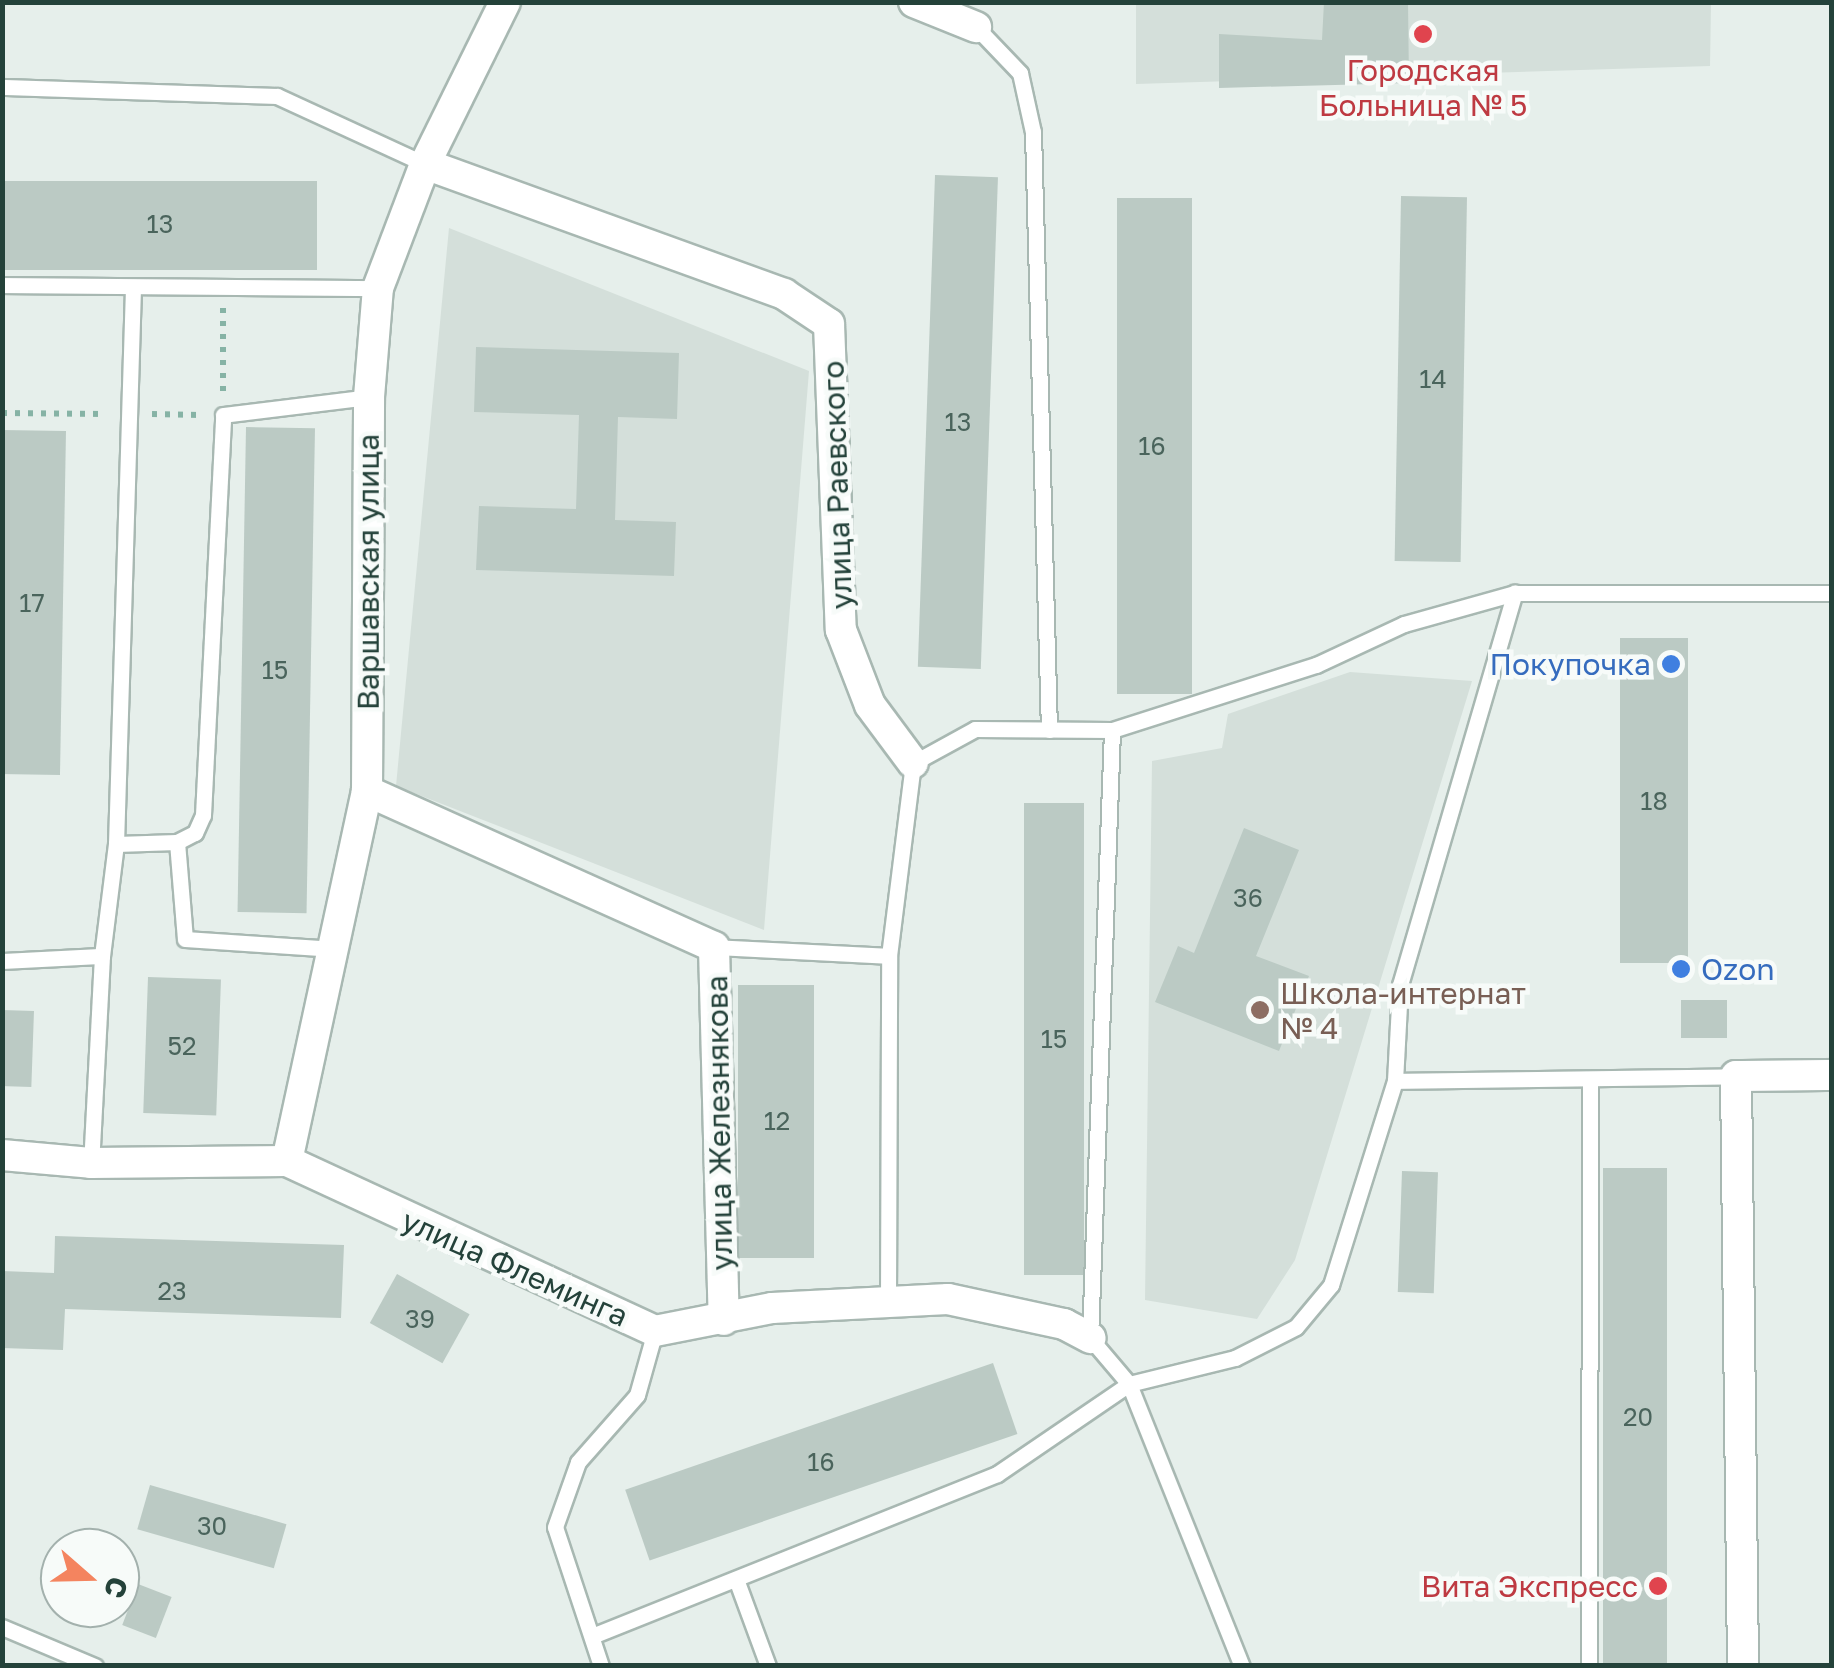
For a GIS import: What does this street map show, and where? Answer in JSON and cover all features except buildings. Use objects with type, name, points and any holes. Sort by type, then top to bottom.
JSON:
[{"type":"street","name":"Варшавская улица","points":[[287,1160],[367,791],[370,397],[378,288],[425,164],[505,2]]},
{"type":"street","points":[[914,2],[976,27]]},
{"type":"street","name":"улица Раевского","points":[[425,164],[784,294],[829,324],[841,630],[870,705],[912,763]]},
{"type":"street","name":"улица Железнякова","points":[[367,791],[714,946],[724,1320]]},
{"type":"street","points":[[1742,1666],[1736,1076],[1832,1075]]},
{"type":"street","name":"улица Флеминга","points":[[2,1154],[91,1164],[287,1160],[655,1331],[772,1308],[948,1299],[1064,1324],[1090,1338]]},
{"type":"lane","points":[[976,27],[1020,73],[1033,132],[1049,730]]},
{"type":"lane","points":[[2,87],[277,96],[425,164]]},
{"type":"lane","points":[[2,285],[378,288]]},
{"type":"lane","points":[[91,1164],[102,956],[116,844],[133,286]]},
{"type":"lane","points":[[116,844],[176,842],[195,833],[203,815],[223,415],[370,397]]},
{"type":"lane","points":[[597,1634],[997,1474],[1128,1384],[1235,1358],[1296,1328],[1331,1285],[1395,1082],[1400,985],[1515,593]]},
{"type":"lane","points":[[888,1301],[889,956],[912,763],[974,729],[1112,730],[1316,665],[1404,624],[1515,593],[1832,593]]},
{"type":"lane","points":[[1112,730],[1090,1338],[1128,1384],[1242,1666]]},
{"type":"lane","points":[[176,842],[185,939],[335,949]]},
{"type":"lane","points":[[714,946],[889,956]]},
{"type":"lane","points":[[2,960],[102,956]]},
{"type":"lane","points":[[1395,1082],[1590,1082],[1736,1076]]},
{"type":"lane","points":[[1589,1666],[1590,1082]]},
{"type":"lane","points":[[601,1666],[597,1634],[555,1527],[578,1462],[637,1395],[655,1331]]},
{"type":"lane","points":[[736,1579],[768,1666]]},
{"type":"lane","points":[[2,1627],[95,1666]]},
{"type":"shaded area","name":"Городская Больница № 5","points":[[1136,3],[1711,3],[1710,66],[1136,84]]},
{"type":"shaded area","points":[[449,228],[809,371],[764,930],[396,786]]},
{"type":"shaded area","name":"Школа-интернат № 4","points":[[1350,672],[1472,681],[1295,1260],[1257,1319],[1145,1300],[1152,761],[1222,748],[1228,714]]},
{"type":"place","name":"Городская Больница № 5","points":[[1423,34]]},
{"type":"place","name":"Покупочка","points":[[1671,664]]},
{"type":"place","name":"Ozon","points":[[1681,969]]},
{"type":"place","name":"Школа-интернат № 4","points":[[1260,1010]]},
{"type":"place","name":"Вита Экспресс","points":[[1658,1586]]}]
